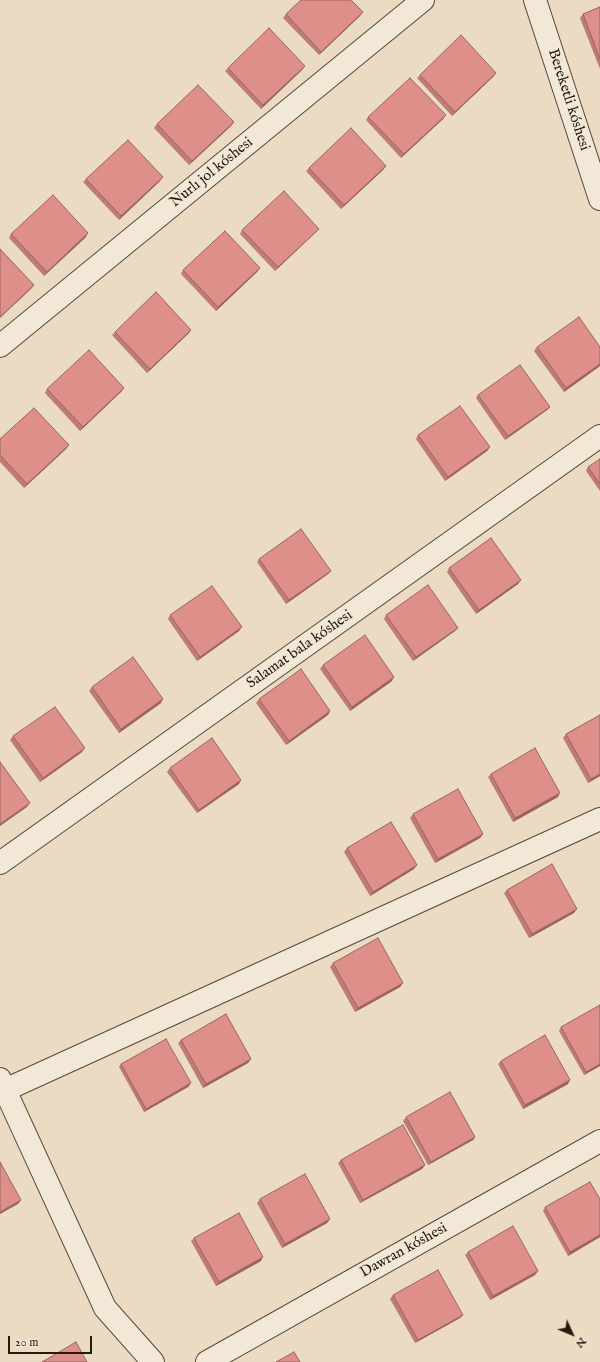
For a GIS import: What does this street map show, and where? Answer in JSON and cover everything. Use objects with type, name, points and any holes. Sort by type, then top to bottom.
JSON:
[{"type":"street","name":"Nurlı jol kóshesi","points":[[0,346],[423,0]]},
{"type":"street","name":"Bereketli kóshesi","points":[[535,0],[600,199]]},
{"type":"street","name":"Salamat bala kóshesi","points":[[0,863],[600,436]]},
{"type":"street","points":[[153,1362],[105,1308],[2,1085],[600,819]]},
{"type":"street","name":"Dawran kóshesi","points":[[207,1362],[600,1140]]},
{"type":"building","points":[[301,0],[351,0],[363,12],[321,52],[286,14]]},
{"type":"building","points":[[600,7],[600,59],[583,14]]},
{"type":"building","points":[[269,28],[305,66],[263,105],[228,68]]},
{"type":"building","points":[[461,35],[496,73],[455,112],[420,75]]},
{"type":"building","points":[[410,78],[446,115],[404,154],[368,117]]},
{"type":"building","points":[[198,85],[234,122],[192,161],[157,124]]},
{"type":"building","points":[[351,128],[386,166],[344,205],[309,168]]},
{"type":"building","points":[[128,140],[163,177],[121,216],[86,179]]},
{"type":"building","points":[[284,191],[319,229],[278,267],[242,230]]},
{"type":"building","points":[[53,195],[88,233],[47,272],[11,234]]},
{"type":"building","points":[[225,231],[260,268],[218,307],[183,270]]},
{"type":"building","points":[[0,249],[34,285],[0,317]]},
{"type":"building","points":[[156,292],[191,330],[150,369],[115,332]]},
{"type":"building","points":[[579,317],[600,347],[600,364],[566,388],[537,347]]},
{"type":"building","points":[[89,350],[124,388],[83,427],[47,389]]},
{"type":"building","points":[[520,365],[550,407],[508,436],[478,395]]},
{"type":"building","points":[[460,406],[490,447],[448,477],[418,435]]},
{"type":"building","points":[[34,408],[69,445],[27,484],[0,455],[0,439]]},
{"type":"building","points":[[600,459],[600,484],[588,467]]},
{"type":"building","points":[[301,529],[331,571],[289,600],[259,559]]},
{"type":"building","points":[[491,538],[521,580],[479,610],[449,568]]},
{"type":"building","points":[[428,585],[458,628],[416,657],[386,615]]},
{"type":"building","points":[[212,586],[242,627],[200,657],[170,615]]},
{"type":"building","points":[[365,635],[394,677],[352,707],[323,665]]},
{"type":"building","points":[[133,657],[163,699],[121,729],[92,687]]},
{"type":"building","points":[[301,669],[330,711],[289,741],[259,699]]},
{"type":"building","points":[[55,707],[85,748],[43,778],[13,736]]},
{"type":"building","points":[[600,715],[600,774],[591,779],[566,734]]},
{"type":"building","points":[[212,738],[241,780],[199,810],[170,768]]},
{"type":"building","points":[[535,748],[560,793],[515,818],[491,774]]},
{"type":"building","points":[[0,762],[30,803],[0,824]]},
{"type":"building","points":[[458,789],[483,834],[438,859],[413,814]]},
{"type":"building","points":[[391,822],[417,865],[373,892],[347,848]]},
{"type":"building","points":[[552,864],[577,909],[532,934],[507,890]]},
{"type":"building","points":[[378,938],[403,983],[358,1008],[333,963]]},
{"type":"building","points":[[600,1005],[600,1064],[586,1072],[561,1027]]},
{"type":"building","points":[[226,1014],[251,1059],[206,1084],[181,1040]]},
{"type":"building","points":[[545,1035],[570,1080],[525,1105],[501,1061]]},
{"type":"building","points":[[166,1039],[191,1083],[146,1109],[121,1064]]},
{"type":"building","points":[[450,1092],[475,1137],[431,1162],[406,1117]]},
{"type":"building","points":[[403,1125],[425,1165],[363,1200],[341,1160]]},
{"type":"building","points":[[0,1162],[21,1200],[0,1212]]},
{"type":"building","points":[[305,1174],[330,1219],[285,1244],[260,1199]]},
{"type":"building","points":[[590,1182],[600,1199],[600,1235],[570,1252],[545,1207]]},
{"type":"building","points":[[239,1213],[263,1257],[219,1282],[194,1238]]},
{"type":"building","points":[[513,1226],[538,1271],[493,1296],[468,1252]]},
{"type":"building","points":[[438,1270],[463,1315],[418,1340],[393,1295]]},
{"type":"building","points":[[76,1342],[87,1362],[42,1362]]},
{"type":"building","points":[[294,1352],[300,1362],[276,1362]]}]
